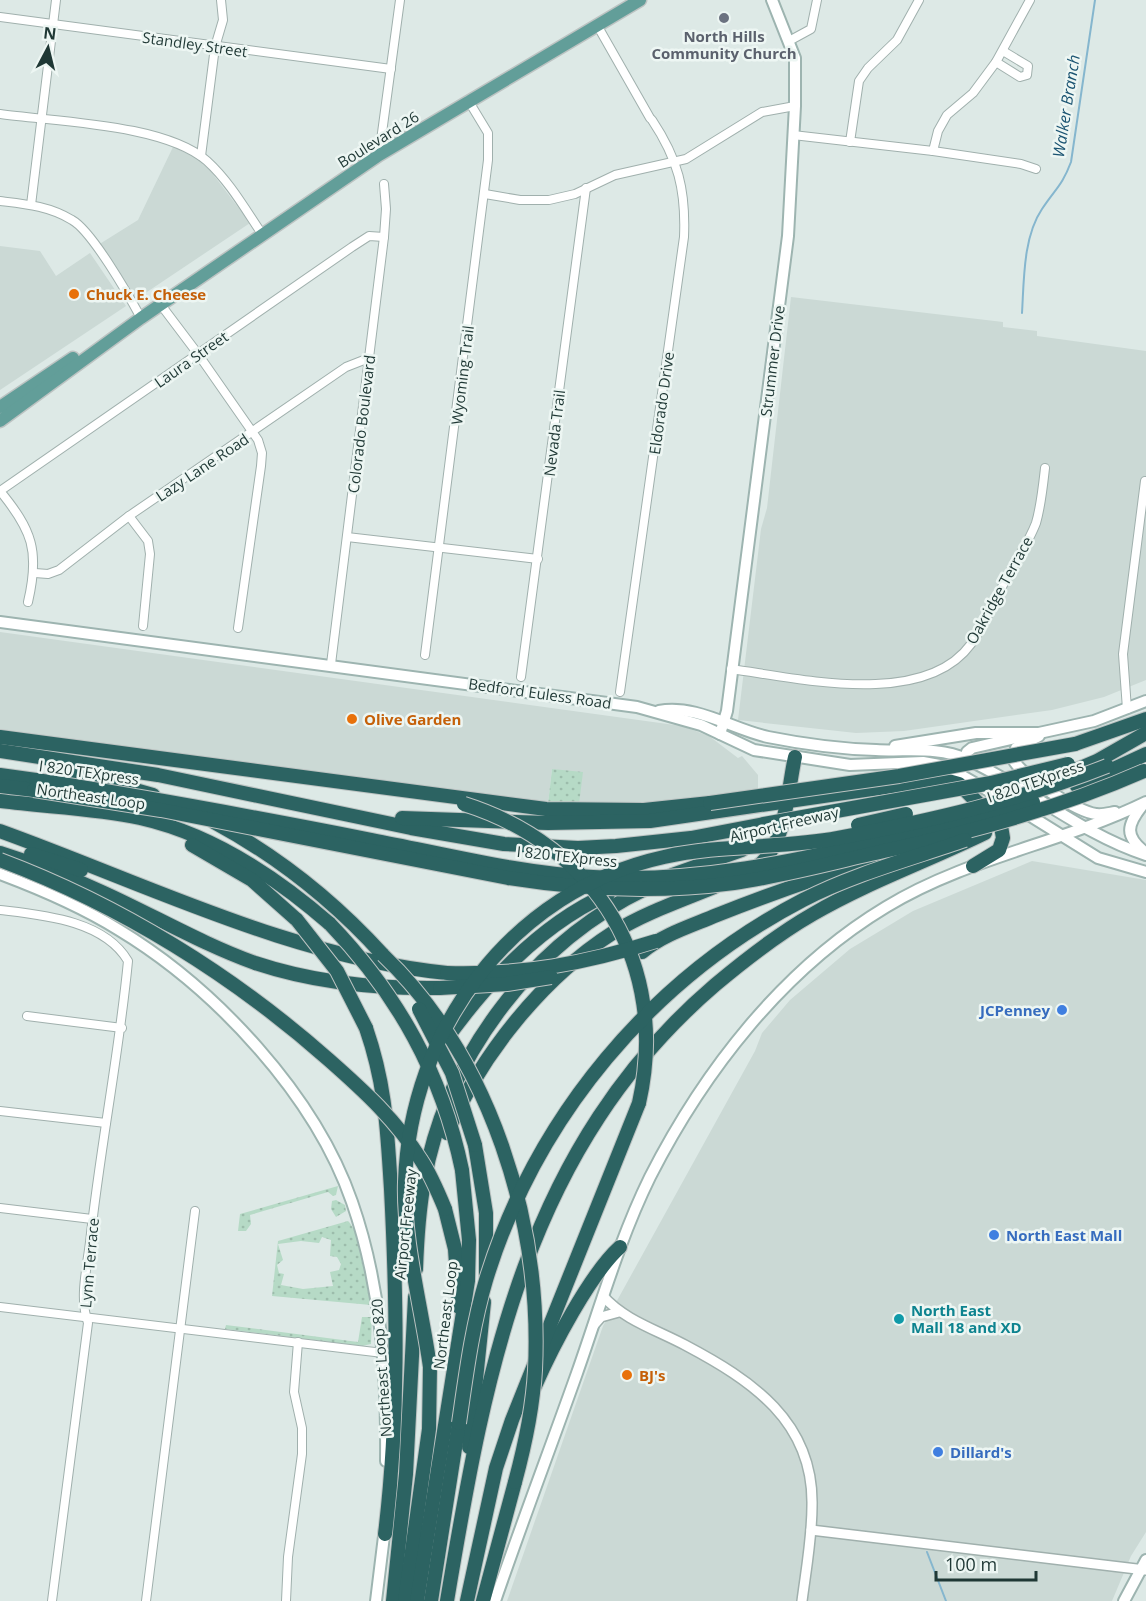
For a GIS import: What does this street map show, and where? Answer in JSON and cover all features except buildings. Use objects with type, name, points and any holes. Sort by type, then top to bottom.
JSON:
[{"type":"highway","points":[[0,737],[439,797],[546,809],[644,810],[899,776],[1075,744],[1146,719]]},
{"type":"highway","points":[[0,751],[158,775],[451,836],[541,847],[654,843],[991,783],[1070,767],[1146,733]]},
{"type":"highway","points":[[405,1601],[429,1429],[429,1366],[406,1207],[407,1146],[415,1101],[435,1045],[477,976],[512,939],[570,896],[621,870],[662,857],[699,850],[796,845],[846,836],[1050,789],[1107,766],[1123,766],[1146,754]]},
{"type":"highway","points":[[417,1256],[422,1249],[432,1190],[446,1135],[468,1089],[514,1025],[572,964],[615,932],[662,908],[744,875],[758,866],[768,856],[780,832],[795,757]]},
{"type":"highway","name":"Northeast Loop","points":[[0,761],[70,770],[151,794],[192,810],[277,859],[333,904],[382,956]]},
{"type":"highway","name":"I 820 TEXpress","points":[[0,786],[35,785],[163,799],[508,867],[592,877],[630,878],[732,872],[851,848],[998,813],[1077,786],[1123,766]]},
{"type":"highway","name":"Airport Freeway","points":[[393,1601],[406,1474],[417,1256],[424,1183],[441,1119],[469,1057],[489,1024],[513,992],[572,936],[631,896],[684,870],[761,844],[998,794],[1070,767]]},
{"type":"highway","points":[[468,1474],[500,1343],[531,1247],[571,1161],[592,1125],[621,1084],[668,1029],[695,1002],[743,961],[782,934],[846,897],[985,833],[1129,782],[1146,772]]},
{"type":"highway","points":[[431,1601],[477,1315],[510,1214],[536,1160],[566,1112],[614,1048],[680,983],[719,952],[776,915],[835,885],[966,840],[1008,822],[1094,793],[1146,772]]},
{"type":"highway","name":"I 820 TEXpress","points":[[0,775],[35,785],[508,878],[568,886],[633,890],[700,886],[762,878],[1008,822]]},
{"type":"highway","points":[[338,814],[351,810],[416,820],[603,823],[706,815],[940,779],[960,784],[1000,826],[1003,838],[999,850],[973,866]]},
{"type":"highway","points":[[439,797],[485,811],[540,839],[560,854],[589,882],[605,904],[625,942],[644,1003],[647,1043],[639,1103],[632,1126],[529,1372],[496,1468],[468,1601]]},
{"type":"highway","name":"Northeast Loop","points":[[0,801],[140,818],[205,841],[236,856],[286,888],[330,924],[378,978],[411,1029],[442,1095],[462,1170],[469,1240],[468,1281],[461,1336],[417,1601]]},
{"type":"highway","points":[[140,818],[236,869],[273,897],[297,920],[337,971],[366,1028],[385,1100],[394,1220],[396,1408],[385,1534]]},
{"type":"highway","points":[[0,831],[301,944],[382,965],[447,973],[486,974],[554,968],[617,954],[656,941],[794,885],[888,855],[985,833]]},
{"type":"highway","points":[[0,845],[149,887]]},
{"type":"highway","points":[[0,853],[102,892],[256,963],[334,982],[440,988],[507,984],[544,978],[623,959],[642,952],[656,941]]},
{"type":"highway","points":[[0,860],[65,887],[133,921],[222,976],[307,1040],[357,1084],[400,1131],[421,1159],[445,1209],[455,1249],[461,1336]]},
{"type":"highway","points":[[394,1220],[401,1158],[416,1101],[441,1046],[480,993],[532,943],[574,912],[645,877],[684,870]]},
{"type":"highway","points":[[382,956],[402,982],[440,1045],[461,1095],[475,1145],[486,1214],[487,1263],[468,1474],[447,1601]]},
{"type":"highway","points":[[382,956],[411,982],[460,1056],[503,1148],[516,1190],[532,1270],[536,1343],[531,1410],[515,1482],[483,1601]]},
{"type":"highway","points":[[490,1499],[519,1420],[542,1369],[606,1260],[620,1247]]},
{"type":"main road","name":"Boulevard 26","points":[[0,422],[141,318],[379,155],[468,100],[640,0]]},
{"type":"main road","name":"Strummer Drive","points":[[722,729],[787,239],[795,106],[795,58],[772,0]]},
{"type":"main road","name":"Boulevard 26","points":[[0,407],[93,345],[141,318]]},
{"type":"main road","name":"Bedford Euless Road","points":[[0,622],[331,664],[658,711],[670,709],[691,712],[722,729]]},
{"type":"main road","points":[[962,773],[967,752],[980,744],[1049,732],[1094,721],[1146,701]]},
{"type":"main road","points":[[722,729],[801,742],[872,750],[950,753],[965,758],[1123,848],[1146,854]]},
{"type":"main road","points":[[722,729],[754,750],[795,757],[860,765],[923,762],[945,766],[962,773],[1098,858],[1146,872]]},
{"type":"main road","points":[[872,750],[968,733],[1004,731],[1037,734]]},
{"type":"main road","points":[[1049,732],[1019,744],[1012,759],[1015,765],[1036,782],[1080,808],[1096,814],[1109,813],[1145,803]]},
{"type":"main road","points":[[795,757],[801,742]]},
{"type":"main road","points":[[495,1601],[620,1247],[650,1178],[681,1124],[715,1072],[774,998],[845,935],[886,907],[934,882],[973,866],[1059,834],[1087,829],[1145,803]]},
{"type":"main road","points":[[1145,803],[1131,821],[1129,828],[1136,844],[1146,854]]},
{"type":"main road","name":"Northeast Loop 820","points":[[0,874],[42,891],[119,930],[145,948],[218,1008],[294,1093],[319,1132],[351,1201],[372,1274],[383,1353],[386,1405],[385,1534],[376,1601]]},
{"type":"main road","points":[[1124,1601],[1144,1566]]},
{"type":"street","points":[[31,205],[56,0]]},
{"type":"street","points":[[201,156],[215,47],[223,20],[221,0]]},
{"type":"street","points":[[379,155],[400,0]]},
{"type":"street","points":[[789,41],[811,29],[817,0]]},
{"type":"street","points":[[850,142],[859,81],[868,68],[897,40],[920,0]]},
{"type":"street","points":[[933,151],[938,131],[947,115],[973,93],[996,62],[1030,0]]},
{"type":"street","name":"Standley Street","points":[[0,17],[391,69]]},
{"type":"street","name":"Eldorado Drive","points":[[597,25],[651,119],[670,147],[686,202],[684,237],[620,692]]},
{"type":"street","points":[[996,62],[1020,77],[1027,75],[1028,66],[1002,51]]},
{"type":"street","name":"Wyoming Trail","points":[[425,656],[485,194],[488,133],[468,100]]},
{"type":"street","points":[[485,194],[520,200],[549,200],[575,194],[615,175],[675,161],[693,154],[762,112],[795,106]]},
{"type":"street","points":[[0,114],[150,134],[184,146],[201,156],[230,186],[262,234]]},
{"type":"street","points":[[793,135],[933,151],[1021,164],[1036,169]]},
{"type":"street","name":"Colorado Boulevard","points":[[331,664],[384,237],[386,209],[384,184]]},
{"type":"street","name":"Nevada Trail","points":[[521,678],[586,188]]},
{"type":"street","points":[[0,201],[49,209],[81,227],[141,318]]},
{"type":"street","name":"Laura Street","points":[[0,490],[352,246],[369,236],[384,237]]},
{"type":"street","points":[[160,305],[198,354],[253,433],[262,453],[238,628]]},
{"type":"street","name":"Lazy Lane Road","points":[[35,573],[48,574],[59,570],[129,516],[346,367],[369,358]]},
{"type":"street","name":"Oakridge Terrace","points":[[731,669],[826,683],[874,685],[907,681],[943,667],[970,645],[1024,550],[1036,522],[1045,468]]},
{"type":"street","points":[[1127,709],[1123,654],[1145,481]]},
{"type":"street","points":[[0,490],[28,533],[35,573],[28,602]]},
{"type":"street","points":[[129,516],[148,540],[150,554],[143,626]]},
{"type":"street","points":[[347,537],[538,559]]},
{"type":"street","name":"Lynn Terrace","points":[[0,910],[49,916],[76,924],[117,946],[128,961],[122,1028],[92,1219],[82,1309],[88,1323],[52,1601]]},
{"type":"street","points":[[27,1016],[122,1028]]},
{"type":"street","points":[[0,1111],[106,1122]]},
{"type":"street","points":[[0,1208],[92,1219]]},
{"type":"street","points":[[146,1601],[195,1211]]},
{"type":"street","points":[[603,1296],[619,1312],[729,1370],[776,1406],[803,1453],[812,1492],[811,1530],[802,1601]]},
{"type":"street","points":[[0,1308],[383,1353]]},
{"type":"street","points":[[593,1327],[601,1317],[619,1312]]},
{"type":"street","points":[[286,1601],[288,1557],[302,1454],[302,1428],[294,1392],[298,1342]]},
{"type":"street","points":[[811,1530],[1144,1566]]},
{"type":"shaded area","points":[[173,147],[193,156],[209,169],[250,223],[135,300],[98,245],[138,220]]},
{"type":"shaded area","points":[[0,246],[40,251],[56,276],[90,253],[126,306],[0,390]]},
{"type":"shaded area","points":[[791,297],[1003,322],[1003,327],[1037,331],[1037,336],[1146,351],[1146,680],[1104,697],[1052,710],[904,731],[856,733],[738,720],[761,529],[767,508]]},
{"type":"shaded area","points":[[0,632],[682,726],[709,736],[738,758],[742,756],[758,775],[758,789],[675,803],[579,804],[552,769],[548,804],[0,729]]},
{"type":"shaded area","name":"North East Mall","points":[[1032,861],[1146,880],[1146,1532],[1131,1556],[1112,1601],[507,1601],[603,1326],[755,1051],[762,1033],[790,1000],[850,949],[913,911]]},
{"type":"green space","points":[[552,769],[583,772],[579,804],[548,804]]},
{"type":"green space","points":[[338,1186],[336,1195],[333,1196],[328,1192],[250,1215],[251,1224],[246,1231],[238,1231],[240,1214]]},
{"type":"green space","points":[[336,1200],[345,1205],[346,1211],[336,1217],[331,1209],[332,1201]]},
{"type":"green space","points":[[348,1221],[357,1237],[371,1305],[272,1296],[278,1241]],"holes":[[[322,1237],[331,1240],[330,1256],[337,1257],[341,1264],[339,1270],[330,1272],[333,1286],[303,1289],[281,1285],[284,1274],[279,1273],[277,1265],[283,1260],[278,1244],[301,1241],[319,1243]]]},
{"type":"green space","points":[[362,1317],[372,1317],[371,1344],[362,1346],[225,1329],[226,1325],[358,1342]]},
{"type":"waterway","name":"Walker Branch","points":[[1022,313],[1024,273],[1031,233],[1042,209],[1061,182],[1071,162],[1095,0]]},
{"type":"waterway","name":"Walker Branch","points":[[927,1552],[946,1601]]},
{"type":"place","name":"North Hills Community Church","points":[[724,18]]},
{"type":"place","name":"Chuck E. Cheese","points":[[74,294]]},
{"type":"place","name":"Olive Garden","points":[[352,719]]},
{"type":"place","name":"JCPenney","points":[[1062,1010]]},
{"type":"place","name":"North East Mall","points":[[994,1235]]},
{"type":"place","name":"North East Mall 18 and XD","points":[[899,1319]]},
{"type":"place","name":"BJ's","points":[[627,1375]]},
{"type":"place","name":"Dillard's","points":[[938,1452]]}]
